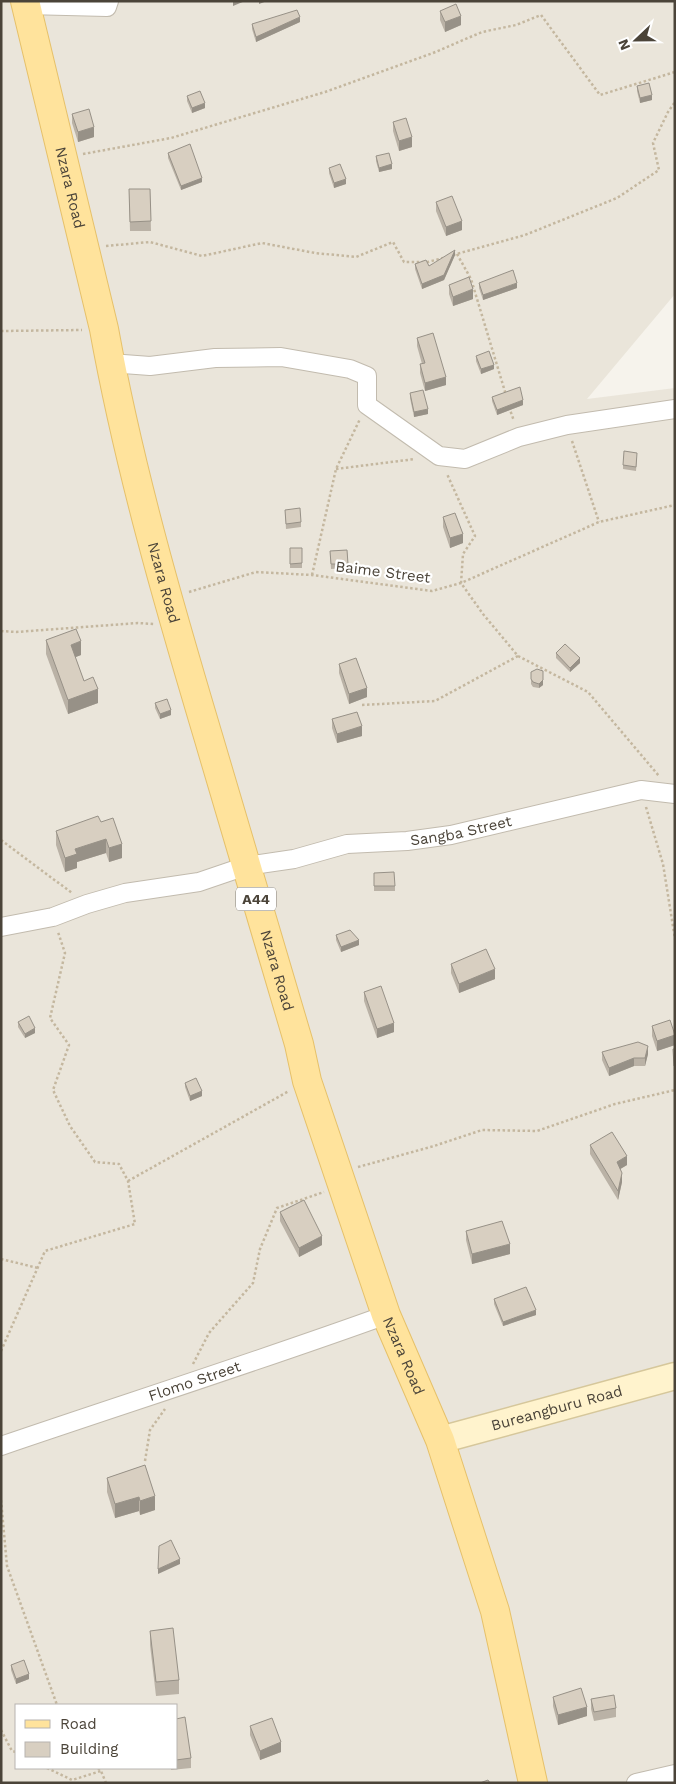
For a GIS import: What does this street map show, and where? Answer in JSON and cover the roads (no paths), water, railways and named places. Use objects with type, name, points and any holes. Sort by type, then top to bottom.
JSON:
[{"type":"main road","name":"Nzara Road","points":[[26,3],[104,329],[110,363],[142,500],[167,598],[299,1044],[307,1081],[386,1315],[440,1440],[495,1611],[533,1783]]},
{"type":"street","points":[[26,3],[107,7],[109,1]]},
{"type":"street","points":[[110,363],[150,366],[215,358],[282,357],[350,369],[367,376],[367,405],[439,456],[465,459],[519,437],[568,425],[675,409]]},
{"type":"street","name":"Sangba Street","points":[[1,927],[53,917],[87,904],[125,893],[199,882],[246,866],[294,859],[347,844],[408,841],[451,835],[641,790],[675,794]]},
{"type":"street","name":"Flomo Street","points":[[1,1446],[181,1384],[269,1357],[386,1315]]},
{"type":"street","name":"Bureangburu Road","points":[[440,1440],[675,1376]]},
{"type":"street","points":[[636,1783],[675,1774]]}]
